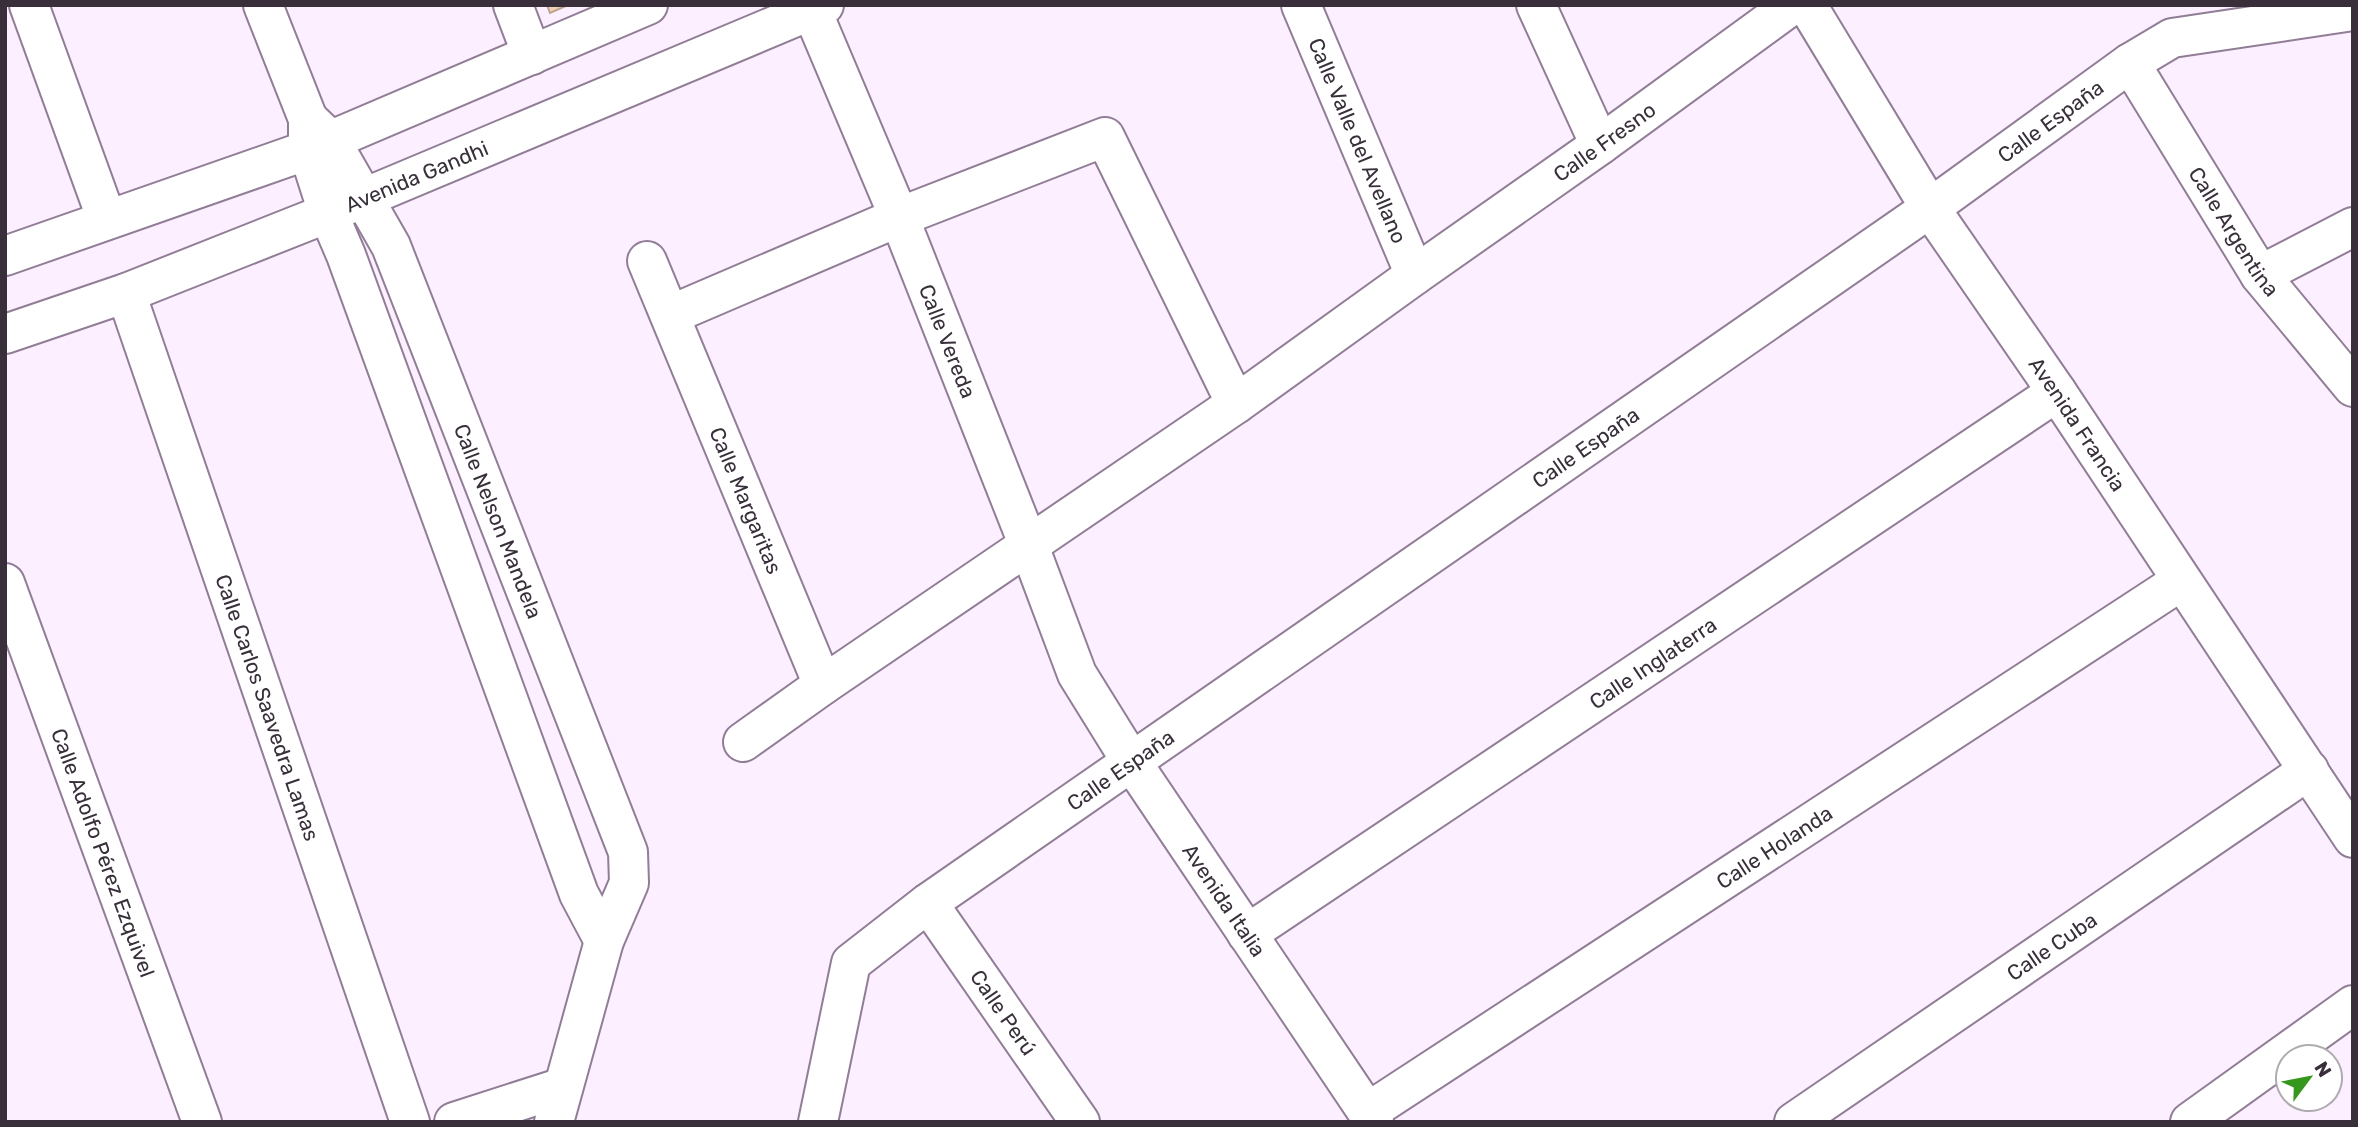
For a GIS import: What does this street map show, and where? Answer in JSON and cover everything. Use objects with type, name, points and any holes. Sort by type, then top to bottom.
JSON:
[{"type":"street","points":[[29,5],[107,220]]},
{"type":"street","name":"Calle Nelson Mandela","points":[[263,5],[316,136],[328,213],[346,255],[579,894],[604,941]]},
{"type":"street","points":[[513,5],[532,55]]},
{"type":"street","points":[[5,257],[532,55],[648,5]]},
{"type":"street","name":"Calle Valle del Avellano","points":[[1301,5],[1415,275]]},
{"type":"street","points":[[1536,5],[1600,145]]},
{"type":"street","name":"Calle Fresno","points":[[743,742],[1237,404],[1792,5]]},
{"type":"street","name":"Avenida Francia","points":[[1807,5],[1930,208],[2057,392],[2353,838]]},
{"type":"street","name":"Avenida Gandhi","points":[[5,334],[126,293],[328,213],[818,8]]},
{"type":"street","name":"Calle Vereda","points":[[818,8],[1077,674]]},
{"type":"street","name":"Calle España","points":[[818,1122],[851,963],[928,903],[1930,208],[2130,63],[2172,38],[2353,11]]},
{"type":"street","name":"Calle Argentina","points":[[2130,63],[2260,275],[2353,387]]},
{"type":"street","name":"Calle Nelson Mandela","points":[[316,136],[365,197],[391,246],[628,852],[629,883],[604,941],[559,1105]]},
{"type":"street","points":[[670,315],[899,217],[1105,137],[1237,404]]},
{"type":"street","points":[[2260,275],[2353,228]]},
{"type":"street","name":"Calle Margaritas","points":[[647,261],[823,685]]},
{"type":"street","name":"Calle Carlos Saavedra Lamas","points":[[126,293],[410,1122]]},
{"type":"street","name":"Calle Inglaterra","points":[[1247,934],[2057,392]]},
{"type":"street","name":"Calle Holanda","points":[[1371,1117],[2181,581]]},
{"type":"street","name":"Calle Adolfo Pérez Ezquivel","points":[[5,583],[202,1122]]},
{"type":"street","name":"Avenida Italia","points":[[1077,674],[1131,761],[1371,1117]]},
{"type":"street","name":"Calle Cuba","points":[[1794,1122],[2309,770]]},
{"type":"street","name":"Calle Perú","points":[[928,903],[1080,1122]]},
{"type":"street","points":[[2190,1122],[2234,1109],[2353,1005]]},
{"type":"street","points":[[454,1122],[559,1105]]},
{"type":"building","points":[[547,5],[568,5],[550,13]]}]
